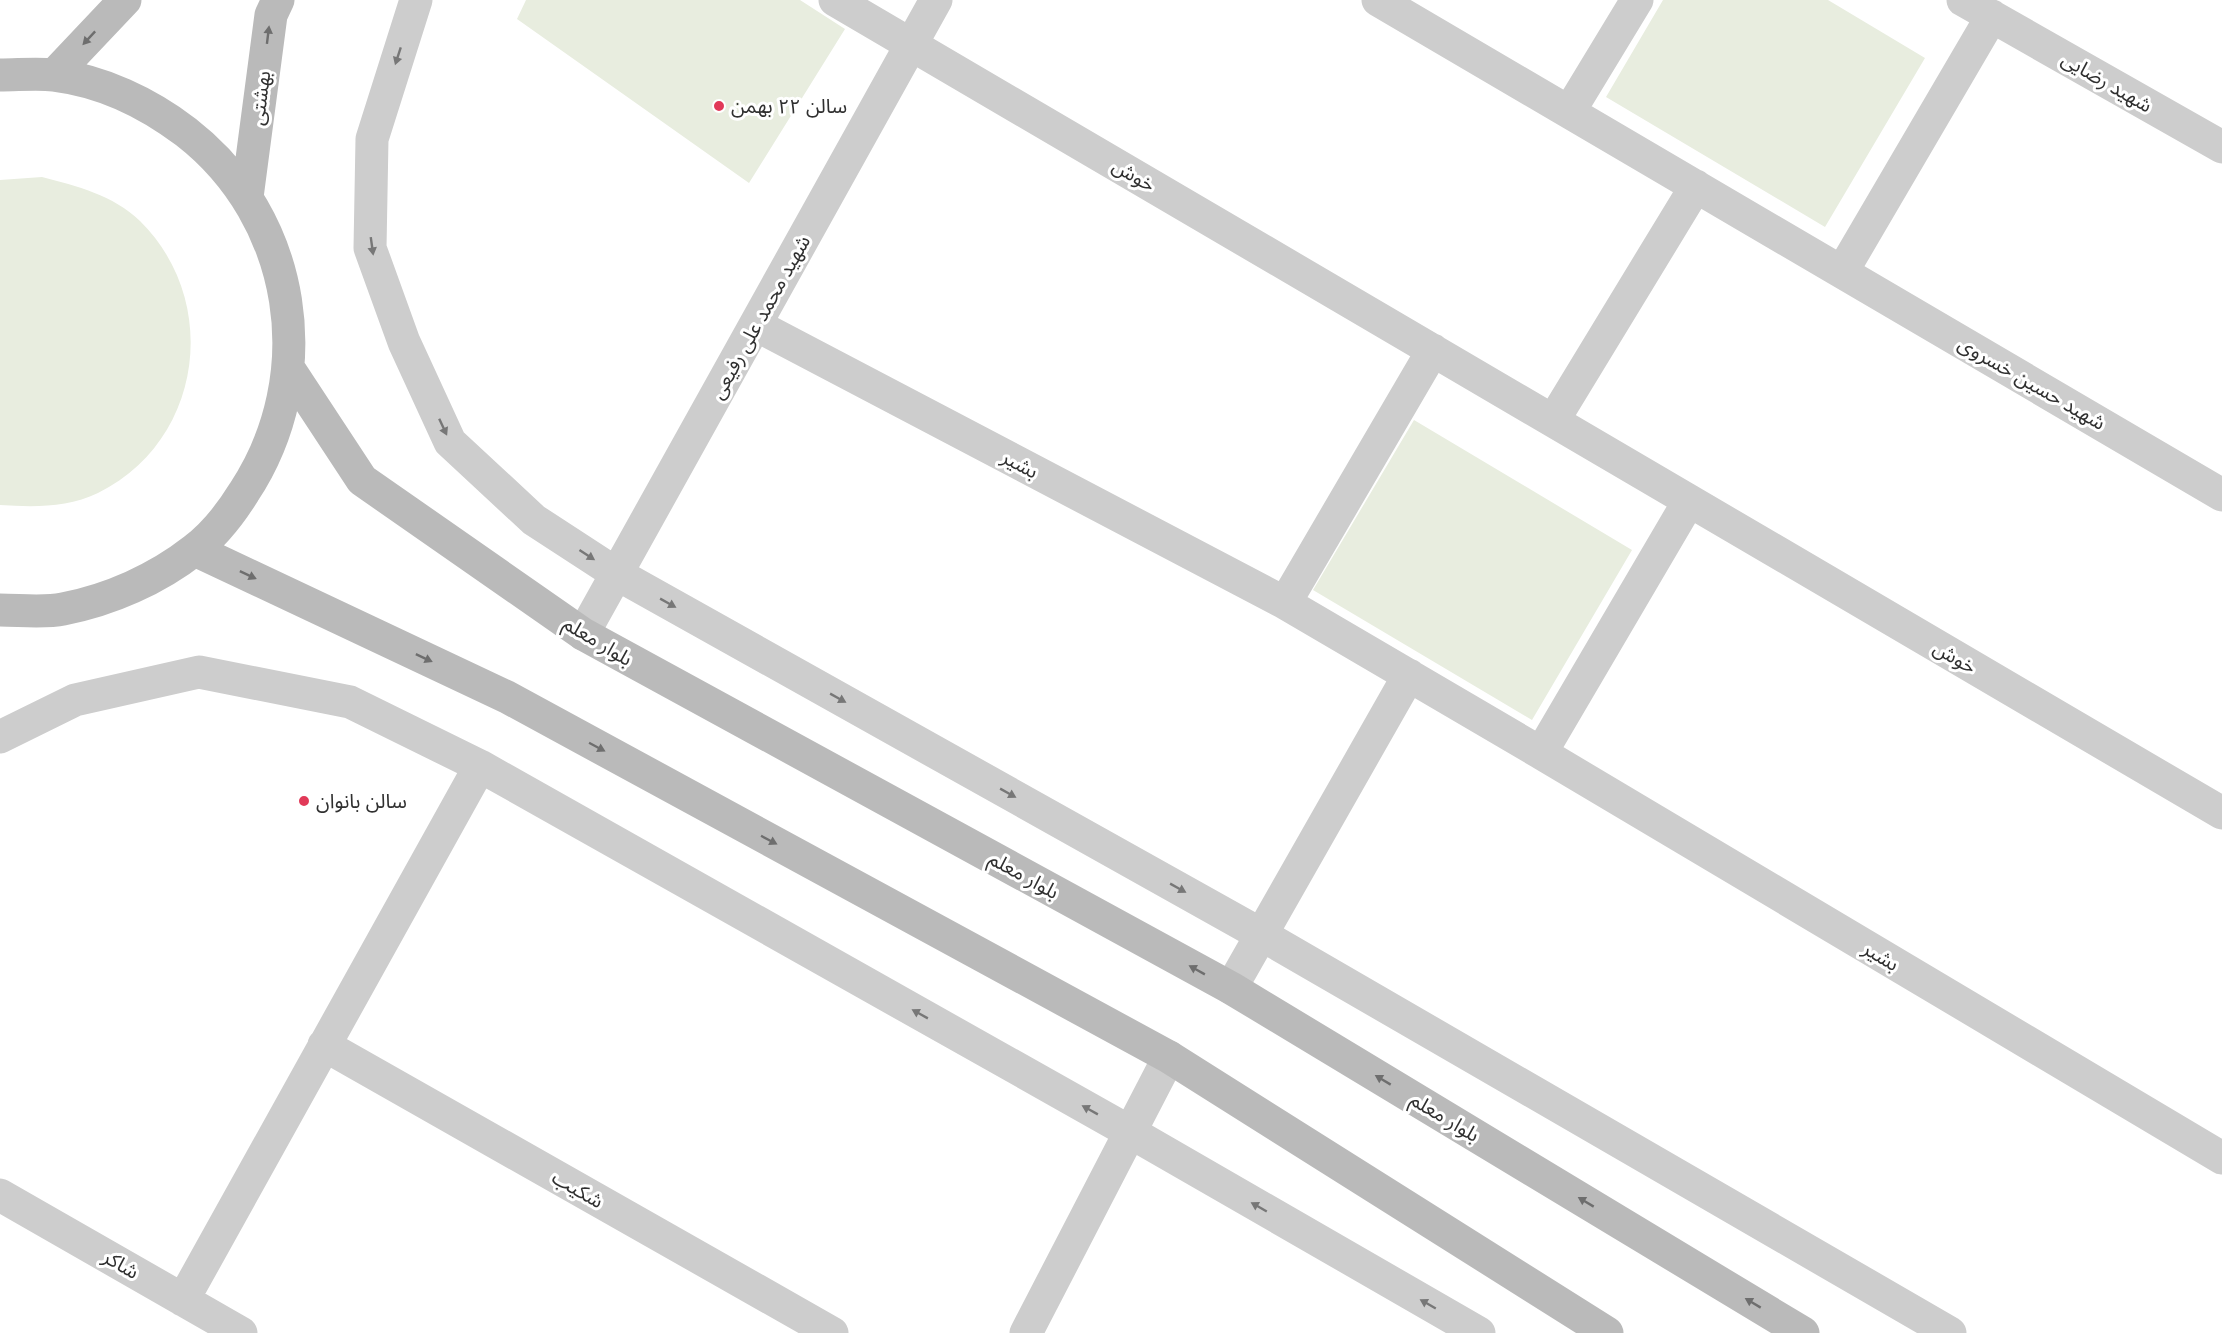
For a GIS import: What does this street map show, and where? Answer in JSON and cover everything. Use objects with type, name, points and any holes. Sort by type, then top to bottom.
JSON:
[{"type":"main road","points":[[54,75],[125,0]]},
{"type":"main road","name":"بهشتی","points":[[247,197],[271,15],[278,0]]},
{"type":"main road","points":[[0,75],[54,75],[110,89],[163,114],[209,150],[247,197],[274,251],[288,309],[289,369],[280,421],[260,469],[231,513],[195,550],[132,588],[62,609],[0,610]]},
{"type":"main road","name":"بلوار معلم","points":[[289,369],[362,480],[583,634],[1232,988],[1803,1333]]},
{"type":"main road","points":[[195,550],[507,697],[1170,1058],[1607,1333]]},
{"type":"street","points":[[416,0],[372,139],[370,248],[404,342],[450,442],[534,520],[617,574],[1262,935],[1950,1333]]},
{"type":"street","name":"خوش","points":[[835,0],[2222,813]]},
{"type":"street","name":"شهید محمد علی رفیعی","points":[[583,634],[936,0]]},
{"type":"street","points":[[1378,0],[1569,112],[1637,0]]},
{"type":"street","name":"شهید رضایی","points":[[1963,0],[2222,147]]},
{"type":"street","points":[[1842,272],[1992,16]]},
{"type":"street","name":"شهید حسین خسروی","points":[[1569,112],[2222,495]]},
{"type":"street","points":[[1553,421],[1696,186]]},
{"type":"street","name":"بشیر","points":[[756,325],[1285,603],[2222,1158]]},
{"type":"street","points":[[1285,603],[1433,350]]},
{"type":"street","points":[[1541,753],[1689,501]]},
{"type":"street","points":[[0,737],[75,700],[199,672],[350,702],[480,766],[1130,1132],[1479,1333]]},
{"type":"street","points":[[1232,988],[1409,675]]},
{"type":"street","points":[[183,1300],[480,766]]},
{"type":"street","name":"شکیب","points":[[324,1045],[832,1333]]},
{"type":"street","points":[[1026,1333],[1170,1058]]},
{"type":"street","name":"شاکر","points":[[0,1195],[241,1333]]},
{"type":"shaded area","name":"سالن ۲۲ بهمن","points":[[526,0],[800,0],[845,29],[749,183],[517,19]]},
{"type":"shaded area","points":[[1663,0],[1828,0],[1925,58],[1825,227],[1606,97]]},
{"type":"shaded area","points":[[42,177],[81,188],[118,204],[140,221],[166,254],[183,290],[190,329],[189,368],[179,406],[160,440],[133,470],[98,493],[86,498],[62,504],[0,505],[0,180]]},
{"type":"shaded area","points":[[1414,420],[1632,550],[1532,720],[1313,590]]},
{"type":"place","name":"سالن ۲۲ بهمن","points":[[719,106]]},
{"type":"place","name":"سالن بانوان","points":[[304,801]]}]
